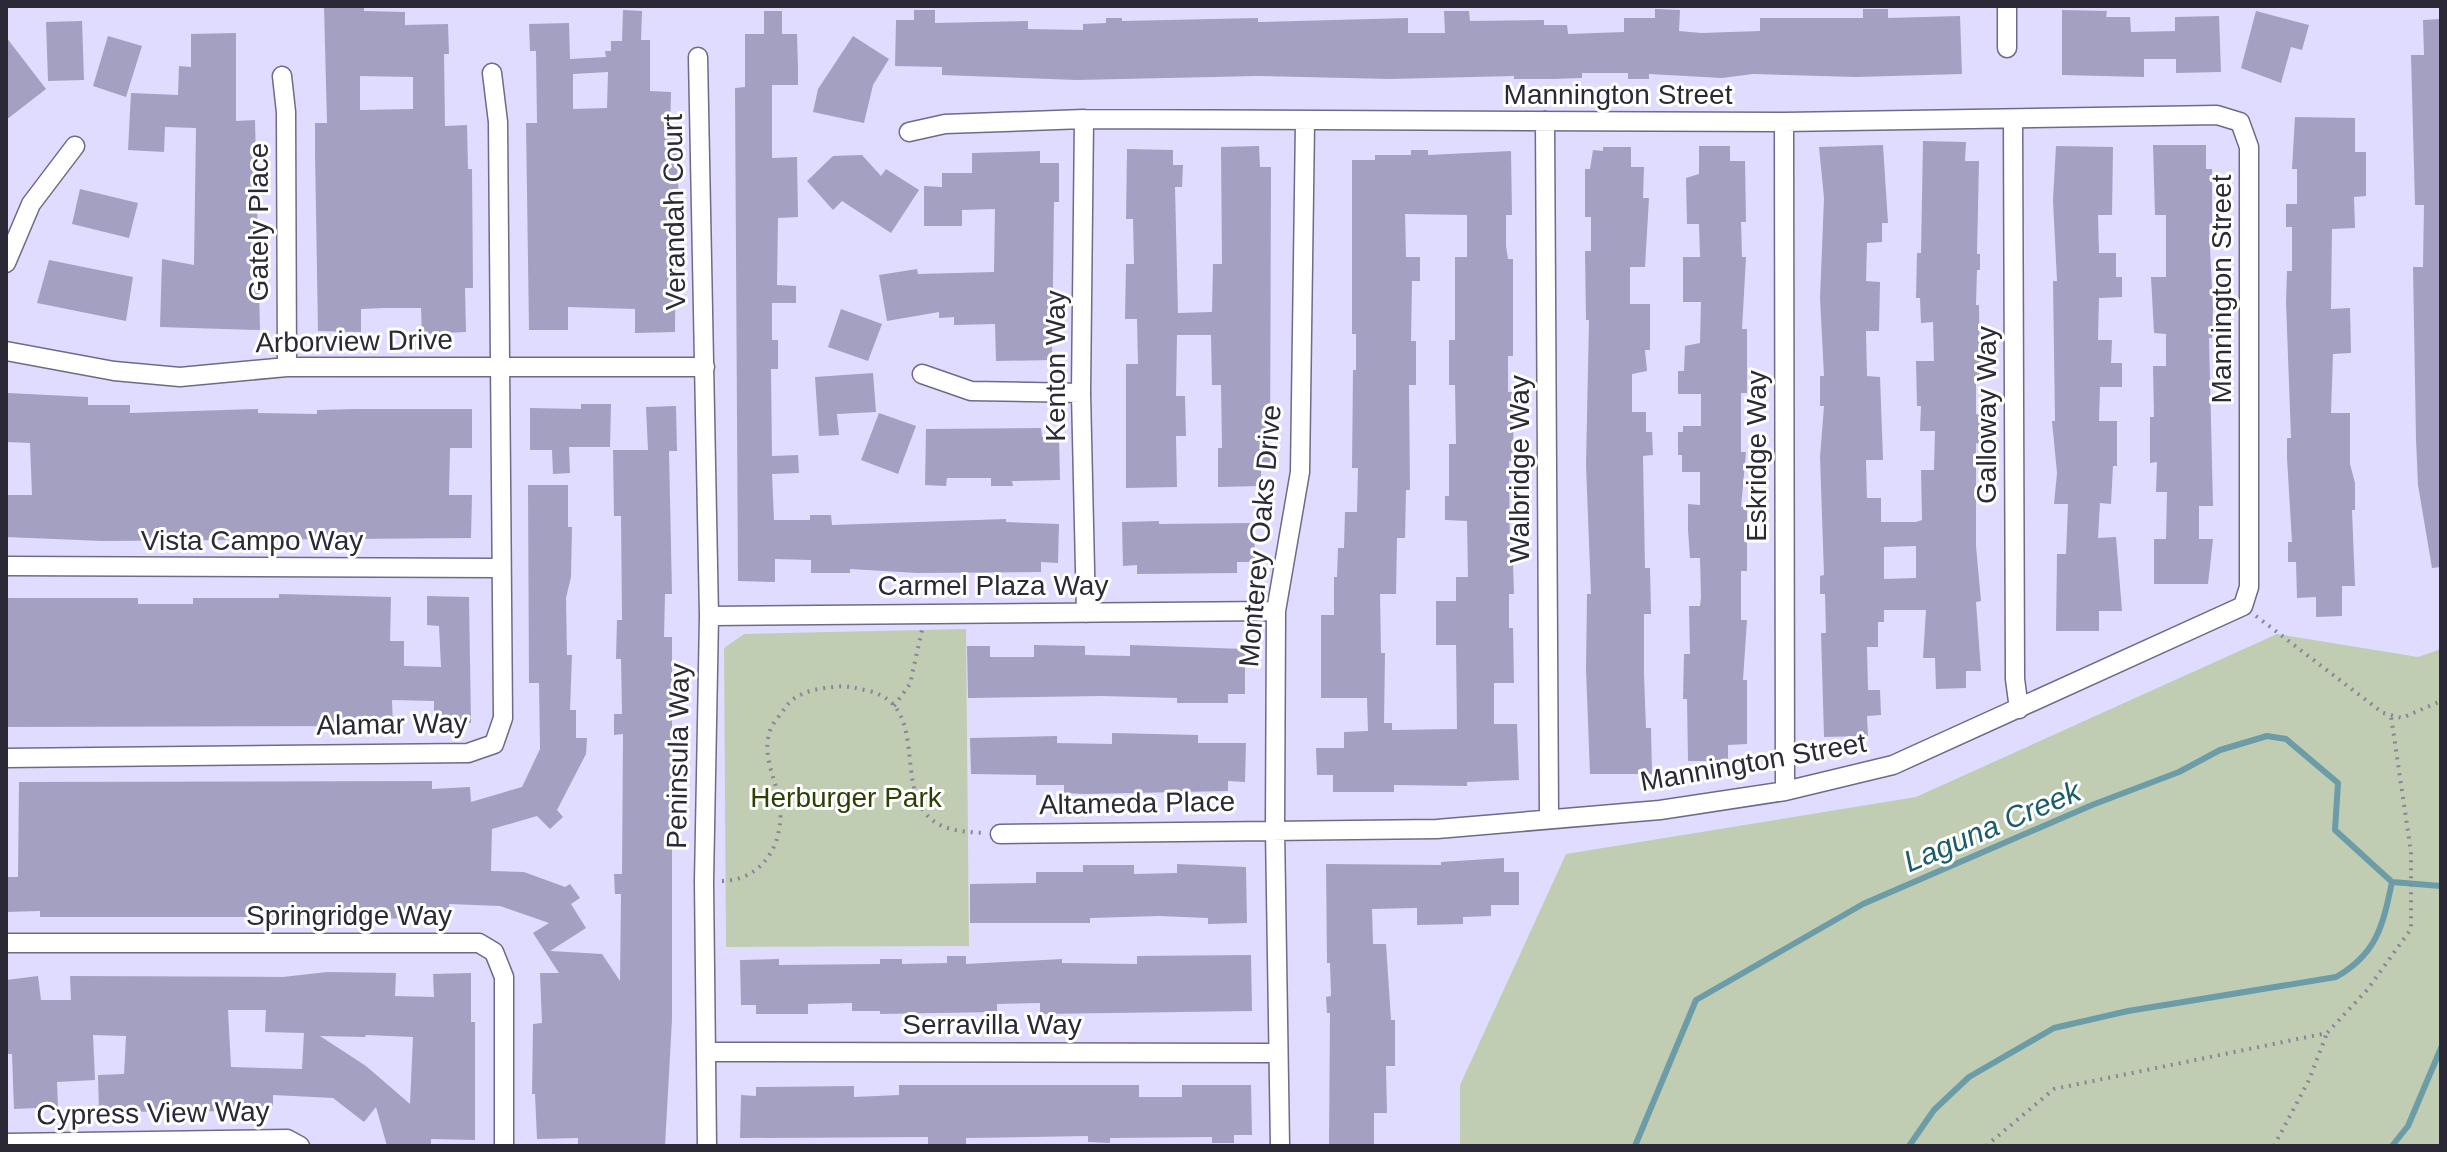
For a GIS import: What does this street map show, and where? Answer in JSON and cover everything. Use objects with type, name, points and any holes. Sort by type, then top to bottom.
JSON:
[{"type":"street","points":[[2007,6],[2007,48]]},
{"type":"street","name":"Verandah Court","points":[[698,57],[705,367]]},
{"type":"street","name":"Alamar Way","points":[[6,758],[482,750],[494,744],[503,718],[499,568],[498,122],[492,73]]},
{"type":"street","name":"Gately Place","points":[[282,76],[286,112],[287,367]]},
{"type":"street","name":"Mannington Street","points":[[909,132],[945,124],[1084,119],[1305,123],[1784,122],[2217,115],[2240,122],[2249,147],[2249,587],[2243,606],[1893,765],[1785,791],[1660,810],[1549,817],[1437,829],[1275,829]]},
{"type":"street","name":"Kenton Way","points":[[1084,119],[1081,393],[1086,613]]},
{"type":"street","name":"Galloway Way","points":[[2013,119],[2015,679],[2019,709]]},
{"type":"street","name":"Walbridge Way","points":[[1545,121],[1549,817]]},
{"type":"street","name":"Eskridge Way","points":[[1784,122],[1785,791]]},
{"type":"street","name":"Monterey Oaks Drive","points":[[1280,1146],[1275,829],[1276,611],[1300,472],[1305,123]]},
{"type":"street","points":[[6,263],[31,204],[75,146]]},
{"type":"street","name":"Arborview Drive","points":[[6,351],[114,371],[180,377],[287,367],[705,367]]},
{"type":"street","name":"Peninsula Way","points":[[705,367],[709,616],[704,882],[707,1146]]},
{"type":"street","points":[[922,374],[971,391],[1081,393]]},
{"type":"street","name":"Vista Campo Way","points":[[6,566],[499,568]]},
{"type":"street","name":"Carmel Plaza Way","points":[[709,616],[1276,611]]},
{"type":"street","name":"Altameda Place","points":[[1000,834],[1275,829]]},
{"type":"street","name":"Springridge Way","points":[[6,943],[479,943],[494,952],[504,977],[504,1146]]},
{"type":"street","name":"Serravilla Way","points":[[706,1052],[1278,1053]]},
{"type":"street","name":"Cypress View Way","points":[[6,1143],[287,1139],[300,1146]]},
{"type":"path","points":[[894,706],[910,684],[921,646],[923,612]]},
{"type":"path","points":[[2264,622],[2391,716],[2402,718],[2441,701]]},
{"type":"path","points":[[704,882],[735,881],[761,868],[773,851],[780,829],[780,803],[768,755],[771,729],[789,703],[811,689],[845,685],[880,694],[894,706],[908,732],[915,797],[932,820],[959,832],[1000,834]]},
{"type":"path","points":[[2274,1146],[2309,1080],[2327,1033],[2367,990],[2411,929],[2411,852],[2391,716]]},
{"type":"path","points":[[1986,1146],[2054,1089],[2327,1033]]},
{"type":"green space","name":"Herburger Park","points":[[966,629],[969,946],[726,947],[724,648],[744,634]]},
{"type":"green space","points":[[2277,634],[2418,657],[2441,649],[2441,1146],[1460,1146],[1460,1085],[1566,854],[1916,797]]},
{"type":"building","points":[[324,6],[364,6],[364,11],[405,12],[405,25],[448,24],[449,54],[444,54],[445,126],[467,125],[468,169],[472,169],[473,288],[465,288],[466,332],[422,334],[421,308],[361,309],[361,332],[318,331],[315,123],[327,123]],"holes":[[[360,76],[413,77],[413,109],[360,110]]]},
{"type":"building","points":[[1655,9],[1680,10],[1679,31],[1701,33],[1760,31],[1760,18],[1863,18],[1863,9],[1888,9],[1888,18],[1960,16],[1962,74],[1856,77],[1753,74],[1722,78],[1649,74],[1649,79],[1628,79],[1628,73],[1582,73],[1582,78],[1552,79],[1514,79],[1514,76],[1390,79],[1257,76],[1077,80],[942,75],[942,67],[895,66],[896,20],[914,20],[914,10],[935,10],[935,23],[1028,21],[1028,29],[1083,30],[1083,24],[1106,23],[1106,18],[1122,18],[1122,21],[1258,18],[1258,22],[1408,18],[1408,33],[1445,33],[1444,11],[1469,11],[1470,21],[1544,20],[1544,25],[1567,25],[1568,34],[1624,32],[1624,18],[1655,18]]},
{"type":"building","points":[[623,10],[642,11],[641,40],[650,40],[650,91],[671,92],[670,135],[676,134],[679,204],[676,204],[675,332],[635,333],[635,309],[568,307],[568,330],[529,330],[526,123],[537,123],[536,51],[530,51],[529,24],[569,23],[570,59],[606,57],[605,51],[611,51],[611,41],[622,41]],"holes":[[[608,72],[607,108],[573,109],[573,74]]]},
{"type":"building","points":[[2062,10],[2107,11],[2106,17],[2130,17],[2131,32],[2175,31],[2175,17],[2219,16],[2221,72],[2176,73],[2176,59],[2144,59],[2144,77],[2062,75]]},
{"type":"building","points":[[764,11],[782,11],[782,34],[797,34],[798,68],[798,85],[772,85],[772,158],[797,157],[798,217],[778,218],[777,285],[796,286],[796,303],[772,303],[772,340],[778,340],[778,369],[771,369],[772,456],[798,455],[799,473],[772,474],[774,520],[810,520],[810,515],[831,515],[832,525],[1006,519],[1006,522],[1059,524],[1058,563],[1041,562],[1041,572],[918,573],[850,569],[850,573],[811,573],[811,560],[775,559],[775,582],[738,581],[735,88],[745,87],[745,34],[764,34]]},
{"type":"building","points":[[2256,11],[2309,25],[2302,50],[2291,47],[2281,83],[2241,68]]},
{"type":"building","points":[[2441,19],[2441,567],[2432,568],[2418,485],[2416,439],[2413,267],[2423,267],[2424,205],[2415,205],[2411,55],[2424,55],[2423,20]]},
{"type":"building","points":[[82,21],[84,80],[48,81],[46,22]]},
{"type":"building","points":[[236,33],[236,121],[255,120],[260,330],[160,327],[162,259],[194,265],[196,128],[165,127],[164,152],[128,150],[131,93],[178,95],[179,66],[191,67],[191,34]]},
{"type":"building","points":[[108,36],[142,46],[126,97],[93,86]]},
{"type":"building","points":[[853,36],[889,59],[873,85],[864,123],[813,112],[818,89]]},
{"type":"building","points":[[6,37],[46,89],[6,120]]},
{"type":"building","points":[[2295,117],[2355,118],[2355,152],[2366,152],[2366,196],[2354,197],[2355,228],[2332,229],[2331,309],[2350,308],[2351,353],[2333,354],[2331,413],[2350,413],[2350,464],[2355,483],[2355,510],[2352,510],[2355,586],[2342,586],[2342,616],[2316,617],[2316,597],[2297,598],[2296,562],[2288,562],[2288,542],[2292,542],[2287,458],[2287,438],[2291,438],[2286,302],[2287,271],[2292,271],[2292,227],[2286,227],[2286,204],[2297,204],[2297,169],[2292,169]]},
{"type":"building","points":[[1923,141],[1966,142],[1965,161],[1979,161],[1977,254],[1980,254],[1980,270],[1977,270],[1976,305],[1979,305],[1980,378],[1976,378],[1976,414],[1980,415],[1979,444],[1976,443],[1976,546],[1981,601],[1976,602],[1981,671],[1966,671],[1966,688],[1936,689],[1935,658],[1923,658],[1926,610],[1884,610],[1884,622],[1878,622],[1878,647],[1867,647],[1868,690],[1880,690],[1881,715],[1867,716],[1868,736],[1824,737],[1821,633],[1826,633],[1825,594],[1820,594],[1820,576],[1824,575],[1820,457],[1824,406],[1820,406],[1820,376],[1824,376],[1820,298],[1824,198],[1819,147],[1883,145],[1888,223],[1882,223],[1882,242],[1867,243],[1866,281],[1880,282],[1879,331],[1866,331],[1867,376],[1880,377],[1883,460],[1866,460],[1867,498],[1881,498],[1881,522],[1922,520],[1921,470],[1934,470],[1935,431],[1920,431],[1921,406],[1917,406],[1916,361],[1934,361],[1933,322],[1921,323],[1920,298],[1916,298],[1917,253],[1921,253]],"holes":[[[1916,546],[1916,578],[1884,579],[1884,547]]]},
{"type":"building","points":[[2153,145],[2206,145],[2206,169],[2212,169],[2212,228],[2209,228],[2213,309],[2212,338],[2209,338],[2213,506],[2199,506],[2199,539],[2213,539],[2208,584],[2154,584],[2154,539],[2166,539],[2167,492],[2156,492],[2157,462],[2150,463],[2150,417],[2154,417],[2153,366],[2166,366],[2166,334],[2154,333],[2151,277],[2166,277],[2166,215],[2155,215]]},
{"type":"building","points":[[1259,146],[1260,167],[1271,167],[1270,468],[1261,469],[1261,486],[1218,487],[1218,448],[1222,448],[1221,385],[1212,385],[1211,335],[1177,335],[1176,396],[1185,396],[1186,436],[1176,436],[1177,487],[1126,488],[1126,364],[1138,364],[1137,319],[1125,319],[1126,264],[1134,264],[1133,219],[1126,219],[1127,149],[1173,150],[1173,165],[1183,165],[1182,187],[1175,187],[1178,313],[1212,312],[1213,264],[1222,264],[1221,147]]},
{"type":"building","points":[[1699,146],[1730,146],[1730,161],[1745,161],[1746,222],[1741,222],[1742,257],[1746,257],[1742,329],[1747,329],[1747,393],[1741,393],[1741,452],[1746,452],[1741,507],[1747,507],[1747,571],[1741,571],[1741,620],[1747,620],[1743,680],[1747,680],[1747,744],[1728,745],[1728,761],[1688,761],[1687,699],[1683,699],[1684,654],[1690,654],[1689,606],[1700,606],[1701,597],[1700,558],[1690,558],[1688,530],[1688,504],[1700,505],[1700,472],[1682,472],[1682,455],[1678,455],[1678,432],[1683,432],[1683,426],[1701,426],[1701,394],[1678,394],[1678,371],[1684,371],[1685,346],[1700,343],[1701,302],[1683,302],[1683,257],[1700,257],[1699,224],[1687,224],[1686,178],[1699,174]]},
{"type":"building","points":[[2056,146],[2113,147],[2112,215],[2098,215],[2099,253],[2116,253],[2116,277],[2122,277],[2122,297],[2099,298],[2098,340],[2112,340],[2111,363],[2122,363],[2122,387],[2100,387],[2099,421],[2117,421],[2117,466],[2113,466],[2111,504],[2100,503],[2098,538],[2116,537],[2122,611],[2099,611],[2099,631],[2056,631],[2057,554],[2066,554],[2068,504],[2054,504],[2057,473],[2052,421],[2055,421],[2053,281],[2057,281],[2053,200]]},
{"type":"building","points":[[1603,147],[1631,147],[1631,167],[1644,167],[1643,198],[1649,198],[1645,267],[1630,267],[1630,304],[1650,304],[1650,350],[1645,350],[1647,371],[1632,374],[1632,412],[1646,412],[1646,432],[1652,432],[1653,455],[1643,456],[1645,568],[1650,568],[1651,614],[1644,614],[1644,675],[1646,728],[1651,728],[1652,774],[1590,774],[1586,669],[1587,594],[1591,594],[1586,465],[1589,320],[1586,320],[1585,251],[1591,251],[1591,217],[1585,217],[1585,169],[1590,169],[1593,150],[1603,151]]},
{"type":"building","points":[[1411,150],[1428,150],[1428,155],[1511,151],[1512,215],[1506,215],[1506,246],[1508,259],[1513,259],[1513,356],[1508,356],[1508,392],[1514,392],[1513,461],[1509,461],[1510,564],[1513,564],[1514,594],[1509,594],[1509,628],[1513,628],[1514,683],[1494,683],[1494,724],[1517,724],[1519,780],[1467,782],[1467,786],[1394,785],[1394,792],[1333,792],[1333,775],[1317,775],[1316,748],[1344,748],[1344,732],[1368,731],[1367,698],[1321,698],[1321,615],[1334,615],[1334,577],[1337,577],[1338,548],[1344,548],[1345,512],[1357,512],[1358,468],[1352,468],[1356,334],[1352,334],[1352,160],[1375,160],[1375,155],[1411,155]],"holes":[[[1405,214],[1467,215],[1467,257],[1455,257],[1455,340],[1449,340],[1449,385],[1455,385],[1456,444],[1449,444],[1449,496],[1445,496],[1445,520],[1467,521],[1468,577],[1456,577],[1456,601],[1436,601],[1436,645],[1456,645],[1457,729],[1392,730],[1392,723],[1384,723],[1385,653],[1381,653],[1380,594],[1396,594],[1397,538],[1405,538],[1406,490],[1410,490],[1409,385],[1416,385],[1416,341],[1411,341],[1412,281],[1420,281],[1420,257],[1406,257]]]},
{"type":"building","points":[[1040,151],[1040,163],[1059,163],[1059,202],[1054,202],[1052,360],[996,361],[995,324],[954,325],[954,317],[939,318],[939,312],[887,321],[879,275],[917,269],[918,274],[994,272],[995,209],[962,210],[962,226],[924,226],[924,186],[942,187],[942,173],[972,173],[972,153]]},
{"type":"building","points":[[862,155],[881,176],[886,169],[919,190],[891,233],[842,201],[833,210],[807,181],[833,156]]},
{"type":"building","points":[[80,189],[138,203],[129,238],[72,224]]},
{"type":"building","points":[[49,260],[133,277],[126,321],[37,303]]},
{"type":"building","points":[[841,309],[882,324],[868,361],[828,347]]},
{"type":"building","points":[[873,373],[876,412],[837,414],[839,435],[819,436],[815,377]]},
{"type":"building","points":[[8,393],[88,397],[88,405],[130,405],[130,413],[258,409],[258,413],[317,414],[317,410],[472,409],[472,448],[450,448],[449,495],[472,495],[471,538],[102,541],[6,537],[6,495],[32,495],[30,443],[6,442]]},
{"type":"building","points":[[581,404],[611,404],[610,447],[569,447],[570,473],[553,474],[552,450],[530,450],[530,408],[581,409]]},
{"type":"building","points":[[676,406],[677,451],[669,451],[672,594],[665,594],[664,637],[672,637],[672,1019],[665,1146],[578,1146],[578,1138],[537,1139],[535,1094],[532,1094],[533,1024],[542,1023],[540,973],[559,973],[533,933],[549,923],[500,906],[449,904],[450,917],[341,920],[341,917],[40,917],[40,911],[6,912],[6,877],[18,877],[19,782],[432,781],[432,789],[470,787],[471,802],[522,787],[540,749],[539,683],[529,683],[528,485],[568,485],[568,527],[572,527],[571,577],[566,598],[567,655],[572,655],[570,710],[576,710],[576,738],[587,738],[586,754],[557,810],[563,817],[550,829],[537,816],[492,829],[491,871],[524,872],[565,887],[570,884],[580,898],[571,904],[586,928],[550,951],[602,954],[620,981],[621,894],[615,894],[614,874],[622,874],[623,734],[614,735],[614,714],[622,714],[621,659],[616,659],[617,620],[622,620],[621,516],[614,516],[613,450],[648,450],[646,407]]},
{"type":"building","points":[[879,413],[916,426],[898,474],[861,460]]},
{"type":"building","points":[[1041,428],[1042,437],[1059,437],[1060,480],[1012,481],[1013,486],[991,486],[991,478],[947,478],[946,486],[925,485],[926,429]]},
{"type":"building","points":[[1159,521],[1159,524],[1254,523],[1255,562],[1237,562],[1237,573],[1137,574],[1137,565],[1123,566],[1122,522]]},
{"type":"building","points":[[279,594],[391,597],[390,641],[404,641],[404,666],[441,667],[439,626],[427,625],[427,596],[469,597],[471,723],[434,723],[434,701],[392,700],[393,726],[6,727],[6,598],[138,598],[138,604],[193,604],[193,598],[279,598]]},
{"type":"building","points":[[1034,645],[1085,646],[1085,655],[1130,656],[1130,645],[1245,649],[1245,694],[1228,694],[1228,703],[1177,703],[1177,698],[1102,696],[968,698],[967,646],[990,646],[990,657],[1034,657]]},
{"type":"building","points":[[1112,733],[1198,735],[1198,743],[1246,743],[1245,782],[1228,781],[1228,791],[1084,794],[1064,793],[1064,785],[1036,785],[1036,775],[971,774],[970,738],[1057,736],[1057,743],[1112,744]]},
{"type":"building","points":[[1504,858],[1504,872],[1519,872],[1519,905],[1491,905],[1491,916],[1463,917],[1463,924],[1417,925],[1417,908],[1372,909],[1373,944],[1386,944],[1391,1020],[1395,1020],[1395,1066],[1386,1066],[1387,1113],[1374,1113],[1374,1146],[1329,1146],[1330,1013],[1327,1013],[1326,997],[1331,996],[1330,963],[1327,963],[1326,864],[1441,865],[1441,862]]},
{"type":"building","points":[[1177,864],[1246,867],[1247,923],[1208,924],[1208,918],[1159,916],[1090,918],[1090,923],[970,923],[970,884],[1036,883],[1036,872],[1083,872],[1083,865],[1134,865],[1134,874],[1177,873]]},
{"type":"building","points":[[1251,955],[1252,1011],[1040,1014],[1040,1003],[997,1004],[997,1012],[880,1014],[880,1011],[852,1011],[852,1003],[808,1004],[808,1014],[756,1014],[756,1005],[741,1005],[740,960],[779,959],[779,965],[880,964],[880,959],[902,959],[902,964],[947,963],[947,956],[966,956],[966,964],[1062,959],[1062,963],[1137,964],[1137,956]]},
{"type":"building","points":[[327,972],[396,973],[395,996],[434,997],[433,974],[471,973],[471,1022],[475,1022],[475,1140],[431,1139],[431,1146],[387,1146],[376,1107],[364,1122],[333,1098],[273,1095],[273,1106],[252,1106],[252,1111],[99,1112],[98,1075],[124,1074],[126,1036],[93,1035],[95,1080],[57,1082],[58,1107],[14,1109],[12,1054],[7,1054],[6,980],[38,976],[41,1000],[71,1000],[70,976],[283,977]],"holes":[[[228,1010],[266,1010],[265,1032],[304,1033],[302,1069],[231,1067]],[[320,1036],[413,1037],[410,1104],[366,1066]]]},
{"type":"building","points":[[899,1085],[1139,1085],[1139,1097],[1182,1097],[1182,1085],[1251,1085],[1252,1135],[1234,1135],[1234,1143],[1212,1143],[1212,1137],[1110,1138],[1110,1143],[1088,1142],[1088,1136],[966,1138],[966,1146],[928,1145],[928,1137],[740,1138],[741,1095],[756,1096],[756,1087],[854,1086],[854,1097],[899,1095]]},
{"type":"waterway","name":"Laguna Creek","points":[[1635,1146],[1696,1000],[1863,904],[2092,805],[2179,772],[2220,750],[2267,736],[2286,739],[2338,783],[2335,830],[2392,882]]},
{"type":"waterway","name":"Laguna Creek","points":[[1909,1146],[1934,1110],[1969,1077],[2054,1028],[2128,1011],[2336,977],[2361,958],[2376,937],[2392,882],[2441,886]]},
{"type":"waterway","name":"Laguna Creek","points":[[2392,1146],[2408,1126],[2441,1048]]}]
